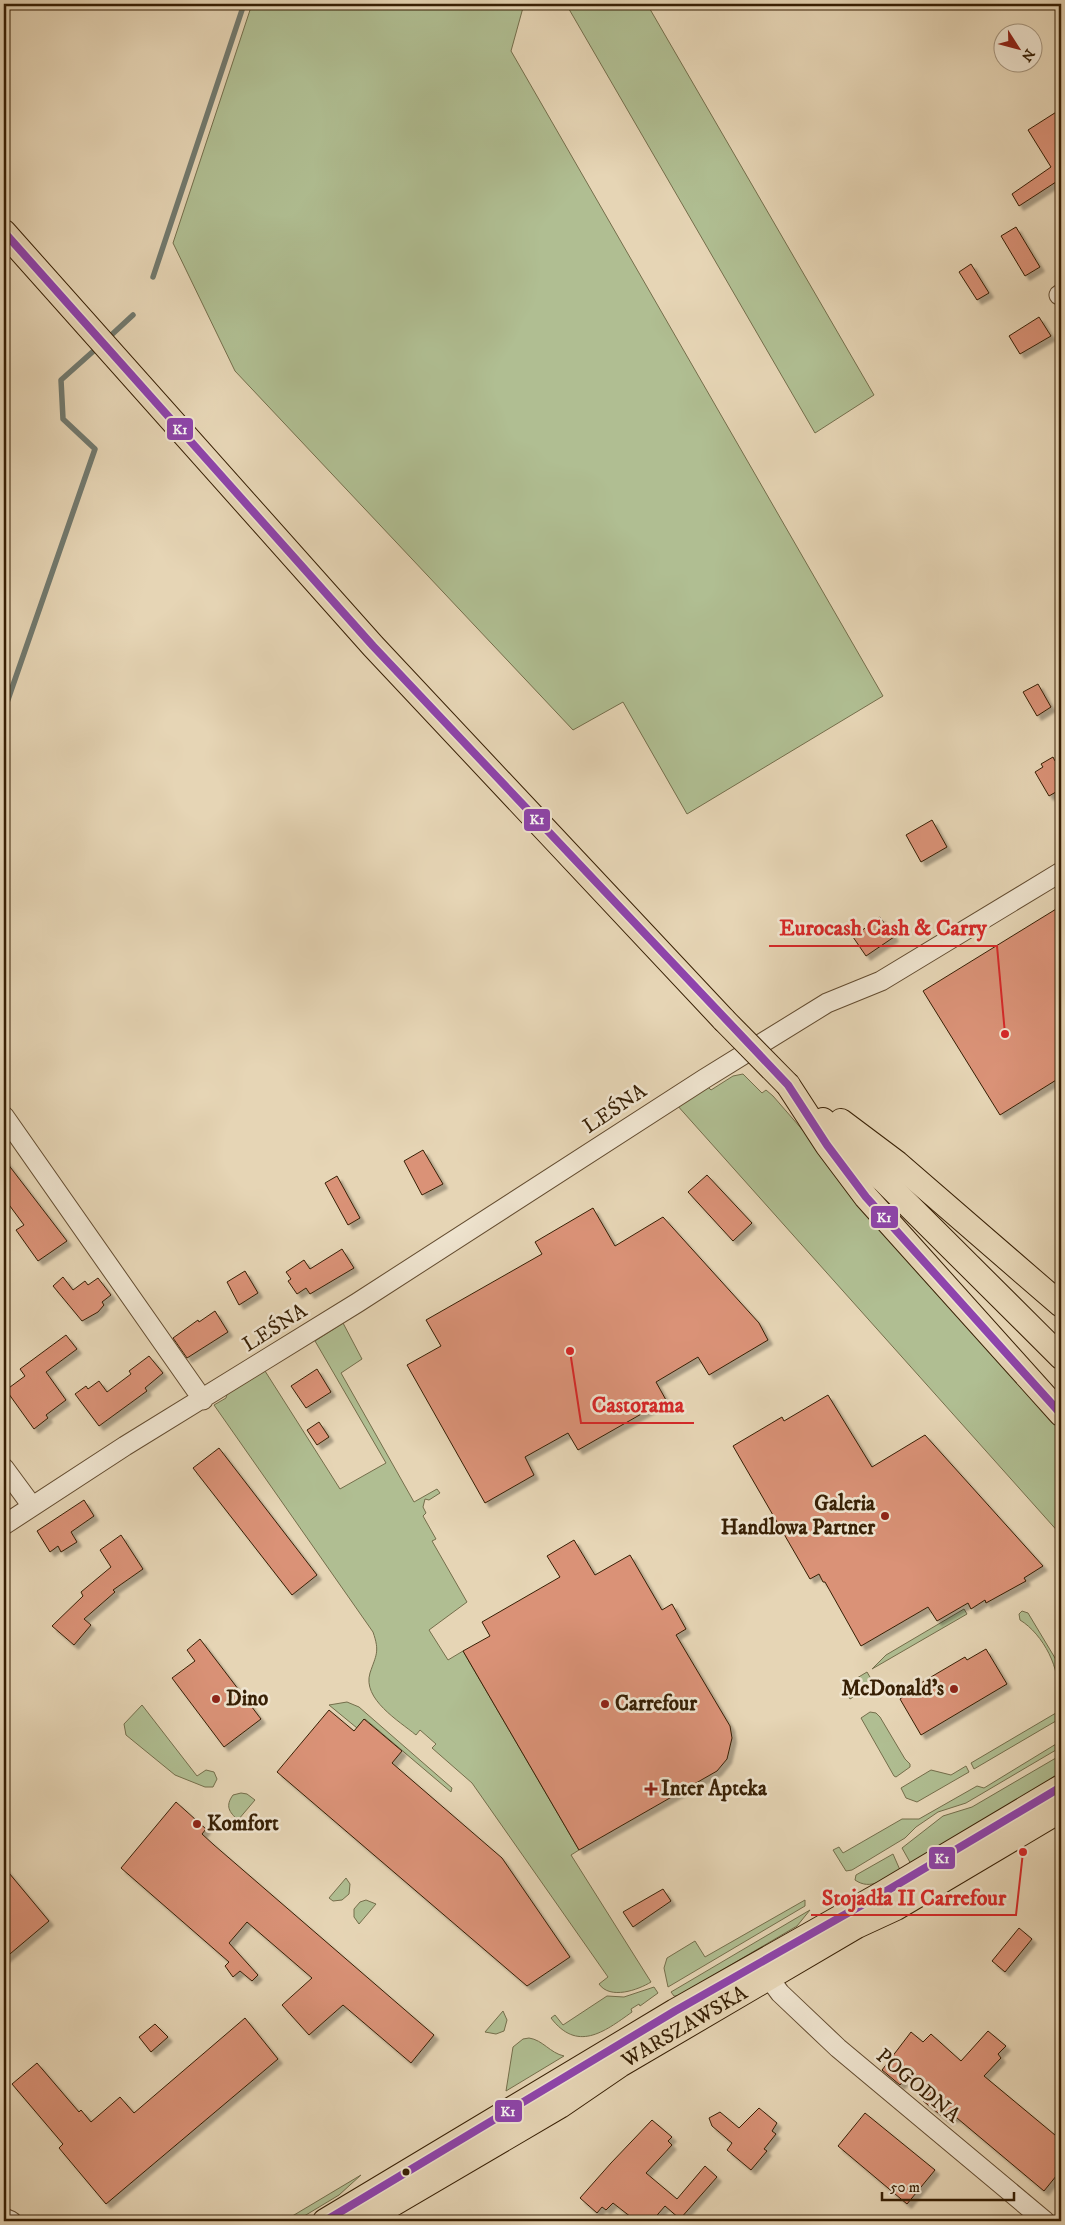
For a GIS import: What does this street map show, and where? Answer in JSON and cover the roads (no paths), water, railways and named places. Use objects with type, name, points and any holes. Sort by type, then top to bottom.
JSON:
[{"type":"main road","points":[[4,232],[373,646],[724,1020],[1061,1357]]},
{"type":"main road","points":[[788,1085],[846,1124],[897,1163],[1061,1305]]},
{"type":"main road","points":[[788,1085],[827,1145],[866,1197],[1061,1414]]},
{"type":"main road","name":"WARSZAWSKA","points":[[324,2219],[1061,1787]]},
{"type":"main road","name":"WARSZAWSKA","points":[[364,2221],[560,2106],[620,2065],[857,1926],[896,1908],[1061,1810]]},
{"type":"street","name":"LEŚNA","points":[[4,1525],[125,1446],[203,1400],[364,1299],[704,1079],[827,1003],[881,981],[1061,872]]},
{"type":"street","points":[[4,1116],[203,1400]]},
{"type":"street","points":[[4,1468],[32,1506]]},
{"type":"street","name":"POGODNA","points":[[769,1978],[780,1993],[838,2048],[1045,2221]]},
{"type":"street","points":[[4,2219],[11,2221]]},
{"type":"waterway","points":[[153,277],[244,4]]},
{"type":"waterway","points":[[107,339],[133,315]]},
{"type":"waterway","points":[[4,711],[95,449],[63,419],[61,380],[98,347]]},
{"type":"place","name":"Eurocash Cash & Carry","points":[[1005,1034]]},
{"type":"place","name":"Castorama","points":[[570,1351]]},
{"type":"place","name":"Galeria Handlowa Partner","points":[[885,1516]]},
{"type":"place","name":"McDonald's","points":[[954,1689]]},
{"type":"place","name":"Dino","points":[[216,1699]]},
{"type":"place","name":"Carrefour","points":[[605,1704]]},
{"type":"place","name":"Inter Apteka","points":[[651,1789]]},
{"type":"place","name":"Komfort","points":[[197,1824]]},
{"type":"place","name":"Stojadła II Carrefour","points":[[1023,1852]]}]
